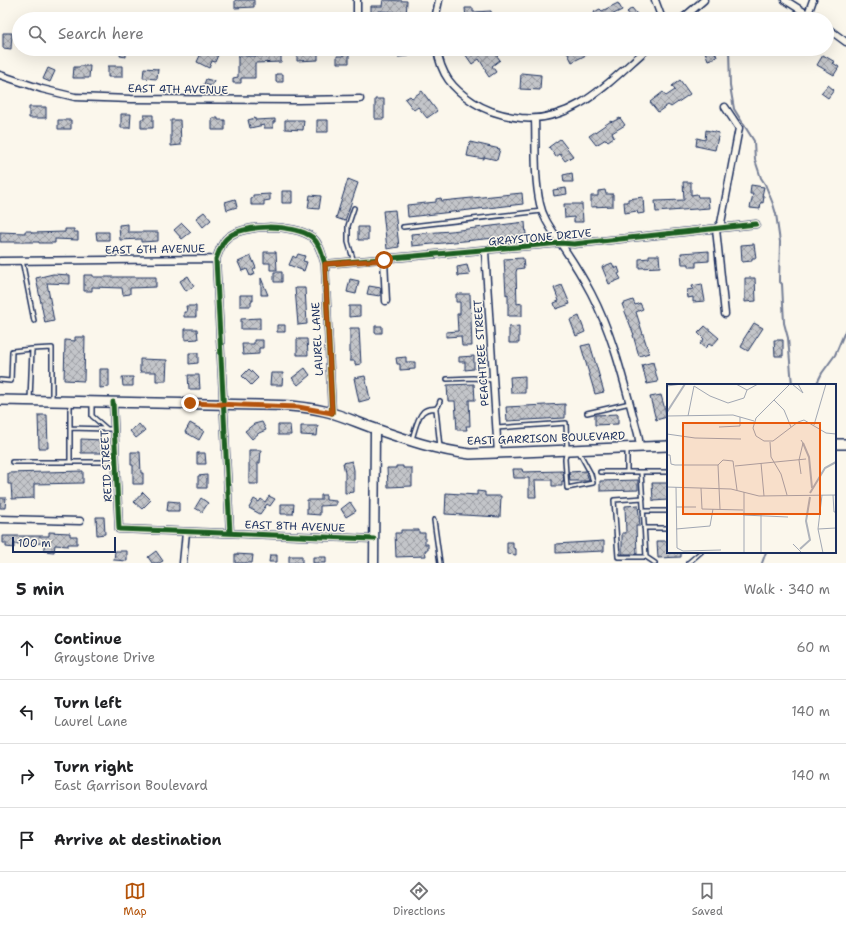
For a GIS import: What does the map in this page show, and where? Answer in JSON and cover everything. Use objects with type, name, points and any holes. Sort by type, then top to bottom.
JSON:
[{"type":"main road","name":"EAST GARRISON BOULEVARD","points":[[0,400],[224,404],[298,407],[332,413],[375,429],[440,450],[470,454],[667,446]]},
{"type":"street","points":[[357,0],[357,12]]},
{"type":"street","points":[[437,12],[440,0]]},
{"type":"street","points":[[655,0],[659,12]]},
{"type":"street","points":[[690,12],[704,0]]},
{"type":"street","points":[[786,0],[805,12]]},
{"type":"street","points":[[809,12],[813,0]]},
{"type":"street","points":[[834,33],[846,42]]},
{"type":"street","points":[[439,56],[445,76],[452,85],[469,99],[483,108],[499,114],[509,117],[535,119],[558,115],[581,104],[639,56]]},
{"type":"street","name":"EAST 4TH AVENUE","points":[[0,75],[42,89],[75,97],[131,99],[360,99]]},
{"type":"street","points":[[725,107],[739,128],[721,223],[716,229],[725,314]]},
{"type":"street","points":[[535,119],[537,177],[542,211],[549,226],[586,283],[603,318],[617,356],[640,446]]},
{"type":"street","name":"GRAYSTONE DRIVE","points":[[325,264],[574,244],[756,224]]},
{"type":"street","name":"EAST 6TH AVENUE","points":[[0,261],[216,259],[226,239],[236,233],[258,228],[280,227],[302,232],[312,237],[319,245],[325,264]]},
{"type":"street","name":"PEACHTREE STREET","points":[[484,251],[498,454]]},
{"type":"street","points":[[216,259],[230,533]]},
{"type":"street","points":[[384,260],[386,301]]},
{"type":"street","name":"LAUREL LANE","points":[[325,264],[332,413]]},
{"type":"street","name":"REID STREET","points":[[113,402],[119,529]]},
{"type":"street","points":[[374,563],[375,429]]},
{"type":"street","points":[[0,519],[80,521]]},
{"type":"street","name":"EAST 8TH AVENUE","points":[[119,529],[374,539]]},
{"type":"street","points":[[183,563],[186,532]]},
{"type":"lane","points":[[354,208],[348,226],[348,242],[354,262]]},
{"type":"lane","points":[[402,227],[542,211]]},
{"type":"lane","points":[[22,260],[34,321]]},
{"type":"lane","points":[[0,380],[11,381],[12,351],[52,348],[52,401]]},
{"type":"lane","points":[[30,400],[32,349]]},
{"type":"lane","points":[[446,379],[473,378],[493,380]]},
{"type":"lane","points":[[440,400],[439,406],[436,409],[440,450]]},
{"type":"lane","points":[[70,401],[70,462]]},
{"type":"lane","points":[[92,402],[92,416],[107,429]]},
{"type":"lane","points":[[587,413],[630,403]]},
{"type":"lane","points":[[411,441],[424,411],[436,409]]},
{"type":"lane","points":[[496,428],[566,424],[567,449],[565,459],[568,488],[593,483],[591,474],[578,449]]},
{"type":"lane","points":[[70,428],[114,429]]},
{"type":"lane","points":[[627,447],[627,472]]},
{"type":"lane","points":[[12,462],[115,462]]},
{"type":"lane","points":[[600,472],[667,472]]},
{"type":"lane","points":[[641,472],[646,556]]},
{"type":"lane","points":[[643,498],[614,500],[618,557],[646,556],[655,563]]},
{"type":"lane","points":[[643,511],[667,511]]},
{"type":"lane","points":[[434,520],[440,563]]},
{"type":"lane","points":[[644,528],[667,528]]},
{"type":"lane","points":[[688,563],[700,553]]},
{"type":"building","points":[[235,0],[254,0],[254,7],[235,8]]},
{"type":"building","points":[[383,0],[407,1],[406,12],[371,12],[371,6],[382,6]]},
{"type":"building","points":[[618,3],[622,10],[618,12],[594,12],[600,9],[602,11]]},
{"type":"building","points":[[465,8],[473,8],[473,12],[465,12]]},
{"type":"building","points":[[632,8],[635,12],[627,12]]},
{"type":"building","points":[[3,33],[12,33],[11,49],[3,48]]},
{"type":"building","points":[[200,56],[218,56],[215,62],[212,61],[209,68],[197,62]]},
{"type":"building","points":[[238,56],[281,56],[281,62],[255,63],[255,78],[241,78],[241,83],[233,83],[233,78],[238,77]]},
{"type":"building","points":[[297,56],[318,56],[318,60],[297,61]]},
{"type":"building","points":[[337,56],[349,56],[349,63],[337,63]]},
{"type":"building","points":[[466,56],[497,56],[500,60],[492,66],[496,72],[489,77],[479,59],[472,64]]},
{"type":"building","points":[[569,56],[584,56],[572,62]]},
{"type":"building","points":[[707,56],[717,56],[717,57],[708,60]]},
{"type":"building","points":[[822,56],[825,56],[835,62],[833,63],[839,67],[834,75],[817,65]]},
{"type":"building","points":[[90,66],[89,78],[73,78],[74,67]]},
{"type":"building","points":[[108,66],[122,66],[122,77],[108,77]]},
{"type":"building","points":[[48,68],[55,71],[50,82],[43,79]]},
{"type":"building","points":[[144,68],[158,69],[157,79],[143,78]]},
{"type":"building","points":[[521,73],[541,75],[540,90],[520,89]]},
{"type":"building","points":[[276,74],[283,74],[283,82],[276,82]]},
{"type":"building","points":[[206,79],[214,81],[212,86],[204,84]]},
{"type":"building","points":[[680,80],[690,94],[671,107],[668,105],[658,112],[650,102],[663,92],[666,96],[675,90],[672,86]]},
{"type":"building","points":[[828,85],[834,90],[828,98],[821,93]]},
{"type":"building","points":[[422,91],[437,111],[427,118],[418,107],[414,110],[405,99],[410,96],[412,98]]},
{"type":"building","points":[[375,99],[384,99],[384,119],[375,119]]},
{"type":"building","points":[[29,107],[46,107],[46,118],[29,118]]},
{"type":"building","points":[[121,114],[131,114],[130,128],[121,128]]},
{"type":"building","points":[[144,115],[153,115],[153,128],[141,128],[141,119],[144,119]]},
{"type":"building","points":[[212,118],[225,120],[225,130],[212,130]]},
{"type":"building","points":[[255,118],[255,120],[275,119],[275,122],[273,122],[273,128],[264,128],[264,125],[250,128],[248,120]]},
{"type":"building","points":[[620,118],[625,125],[612,133],[614,137],[608,141],[606,139],[596,145],[589,136],[611,121],[612,122]]},
{"type":"building","points":[[58,120],[71,120],[71,129],[58,129]]},
{"type":"building","points":[[171,120],[180,120],[181,145],[171,146]]},
{"type":"building","points":[[285,120],[304,120],[303,130],[285,129]]},
{"type":"building","points":[[317,120],[328,120],[328,132],[317,132]]},
{"type":"building","points":[[706,130],[719,133],[715,150],[696,146],[697,138],[705,140]]},
{"type":"building","points":[[560,139],[573,156],[565,161],[560,154],[556,157],[549,147]]},
{"type":"building","points":[[470,142],[500,149],[497,160],[484,157],[484,159],[467,156]]},
{"type":"building","points":[[572,173],[573,182],[564,182],[563,175]]},
{"type":"building","points":[[348,179],[358,183],[345,221],[336,218]]},
{"type":"building","points":[[683,182],[691,182],[691,195],[697,194],[698,197],[708,197],[709,208],[656,212],[655,201],[684,200]]},
{"type":"building","points":[[751,185],[764,187],[762,196],[764,196],[763,203],[761,202],[760,209],[750,208],[753,194],[750,194]]},
{"type":"building","points":[[566,188],[567,194],[554,196],[553,190]]},
{"type":"building","points":[[605,190],[606,194],[613,194],[613,206],[591,207],[591,196],[598,196],[598,191]]},
{"type":"building","points":[[282,191],[292,191],[292,203],[282,203]]},
{"type":"building","points":[[522,193],[523,204],[408,217],[407,205],[436,202],[436,199],[441,198],[442,201]]},
{"type":"building","points":[[270,194],[270,200],[264,201],[264,205],[251,205],[253,195]]},
{"type":"building","points":[[310,195],[321,196],[319,209],[308,208]]},
{"type":"building","points":[[643,197],[644,213],[638,214],[637,211],[625,213],[624,202],[628,202],[628,199]]},
{"type":"building","points":[[235,199],[237,207],[227,210],[225,202]]},
{"type":"building","points":[[564,204],[582,204],[583,222],[574,222],[574,217],[565,218]]},
{"type":"building","points":[[395,210],[399,247],[387,249],[383,211]]},
{"type":"building","points":[[204,212],[211,220],[203,227],[196,218]]},
{"type":"building","points":[[525,222],[526,235],[412,246],[411,234],[451,231]]},
{"type":"building","points":[[182,223],[191,232],[182,239],[174,230]]},
{"type":"building","points":[[128,224],[128,232],[158,232],[158,241],[141,242],[141,239],[120,240],[119,225]]},
{"type":"building","points":[[358,227],[368,227],[368,240],[358,240]]},
{"type":"building","points":[[65,229],[74,229],[74,232],[78,232],[78,240],[55,239],[55,243],[0,242],[0,232],[65,232]]},
{"type":"building","points":[[96,232],[109,232],[109,240],[97,240]]},
{"type":"building","points":[[754,244],[756,258],[752,258],[752,261],[742,262],[741,245]]},
{"type":"building","points":[[709,251],[709,261],[696,262],[696,267],[689,267],[689,264],[682,264],[681,253]]},
{"type":"building","points":[[264,252],[276,252],[277,270],[270,270],[270,263],[264,263]]},
{"type":"building","points":[[298,254],[305,256],[303,261],[307,262],[304,271],[289,265],[293,256],[296,258]]},
{"type":"building","points":[[649,255],[659,255],[660,267],[639,268],[639,259],[649,258]]},
{"type":"building","points":[[251,256],[256,268],[253,270],[255,274],[250,276],[247,269],[242,271],[238,262]]},
{"type":"building","points":[[523,258],[524,268],[517,269],[516,272],[517,304],[522,303],[522,316],[508,316],[508,294],[506,295],[504,259]]},
{"type":"building","points":[[612,263],[615,269],[618,267],[620,273],[618,274],[621,279],[609,284],[602,267]]},
{"type":"building","points":[[467,265],[470,275],[458,276],[457,267]]},
{"type":"building","points":[[274,272],[282,272],[282,282],[274,282]]},
{"type":"building","points":[[53,274],[70,275],[70,284],[47,283],[54,321],[45,323],[36,278]]},
{"type":"building","points":[[84,275],[93,275],[93,277],[156,277],[156,287],[130,288],[130,294],[123,295],[122,288],[92,287],[92,291],[84,291]]},
{"type":"building","points":[[188,276],[194,286],[186,291],[180,281]]},
{"type":"building","points":[[261,278],[268,295],[261,295]]},
{"type":"building","points":[[745,278],[755,278],[756,301],[745,302]]},
{"type":"building","points":[[350,279],[359,281],[356,294],[347,292]]},
{"type":"building","points":[[702,284],[705,301],[693,302],[693,297],[688,298],[687,290],[693,289],[692,286]]},
{"type":"building","points":[[562,285],[570,304],[556,309],[554,303],[559,301],[554,288]]},
{"type":"building","points":[[369,286],[381,288],[380,296],[367,294]]},
{"type":"building","points":[[295,288],[305,288],[307,324],[298,325]]},
{"type":"building","points":[[456,294],[470,294],[472,346],[462,346],[461,336],[446,337],[446,332],[458,331],[457,314],[460,314],[460,302],[456,302]]},
{"type":"building","points":[[240,295],[253,295],[251,306],[240,306]]},
{"type":"building","points":[[633,300],[635,305],[640,303],[643,309],[636,312],[649,353],[639,356],[634,335],[622,304]]},
{"type":"building","points":[[186,306],[196,306],[196,317],[184,317],[184,312],[187,312]]},
{"type":"building","points":[[349,306],[360,306],[360,316],[349,317]]},
{"type":"building","points":[[579,316],[585,332],[576,336],[570,320]]},
{"type":"building","points":[[260,318],[260,329],[241,329],[241,319]]},
{"type":"building","points":[[754,323],[763,328],[748,351],[741,347],[744,341],[743,340]]},
{"type":"building","points":[[277,325],[285,325],[285,332],[277,332]]},
{"type":"building","points":[[375,326],[382,326],[382,333],[375,333]]},
{"type":"building","points":[[519,326],[519,343],[509,343],[509,327]]},
{"type":"building","points":[[705,326],[719,338],[712,346],[709,344],[705,348],[700,344],[704,339],[698,333]]},
{"type":"building","points":[[350,328],[359,328],[361,364],[355,365],[355,361],[350,361]]},
{"type":"building","points":[[185,329],[197,329],[198,339],[185,340]]},
{"type":"building","points":[[75,337],[85,337],[84,381],[64,380],[65,340],[75,341]]},
{"type":"building","points":[[297,339],[307,339],[308,355],[297,355]]},
{"type":"building","points":[[254,340],[263,340],[263,348],[259,348],[259,354],[243,355],[242,344],[254,344]]},
{"type":"building","points":[[774,340],[783,340],[783,356],[775,356]]},
{"type":"building","points":[[590,344],[604,392],[595,394],[581,346]]},
{"type":"building","points":[[189,353],[198,353],[198,363],[189,364]]},
{"type":"building","points":[[474,356],[474,369],[465,370],[465,362],[459,362],[459,357]]},
{"type":"building","points":[[406,357],[406,362],[415,362],[415,369],[400,370],[400,364],[397,364],[396,358]]},
{"type":"building","points":[[140,359],[167,360],[166,381],[156,381],[156,372],[140,372]]},
{"type":"building","points":[[653,362],[658,382],[647,384],[642,365]]},
{"type":"building","points":[[305,368],[310,375],[298,385],[292,378]]},
{"type":"building","points":[[100,369],[109,369],[109,387],[100,388]]},
{"type":"building","points":[[249,369],[258,378],[251,385],[242,376]]},
{"type":"building","points":[[271,373],[283,373],[282,385],[270,385]]},
{"type":"building","points":[[188,375],[199,375],[200,389],[189,389]]},
{"type":"building","points":[[365,376],[370,399],[359,402],[354,378]]},
{"type":"building","points":[[525,376],[525,393],[511,393],[510,377]]},
{"type":"building","points":[[122,377],[133,377],[133,386],[123,386]]},
{"type":"building","points":[[474,384],[475,400],[469,400],[470,426],[466,426],[467,430],[457,430],[455,401],[448,401],[447,385]]},
{"type":"building","points":[[661,395],[667,417],[656,420],[650,397]]},
{"type":"building","points":[[565,404],[565,418],[507,421],[506,407]]},
{"type":"building","points":[[618,414],[618,424],[595,425],[595,415]]},
{"type":"building","points":[[38,415],[47,415],[48,448],[39,448]]},
{"type":"building","points":[[262,422],[266,430],[259,433],[252,439],[245,431],[254,424]]},
{"type":"building","points":[[190,423],[204,431],[199,440],[185,432]]},
{"type":"building","points":[[139,424],[145,431],[136,438],[130,431]]},
{"type":"building","points":[[278,425],[290,425],[291,435],[278,435]]},
{"type":"building","points":[[301,426],[318,426],[317,436],[301,435]]},
{"type":"building","points":[[81,439],[102,440],[102,453],[81,453]]},
{"type":"building","points":[[249,450],[261,450],[260,463],[258,463],[258,484],[249,484]]},
{"type":"building","points":[[131,452],[140,452],[143,484],[133,484]]},
{"type":"building","points":[[197,453],[205,453],[206,464],[197,464]]},
{"type":"building","points":[[352,461],[354,470],[354,492],[345,493],[345,473],[343,463]]},
{"type":"building","points":[[396,466],[412,468],[412,486],[388,487],[387,468],[396,468]]},
{"type":"building","points":[[513,469],[522,469],[523,472],[562,471],[564,481],[562,481],[562,486],[552,486],[552,480],[535,480],[536,497],[529,497],[529,478],[514,478]]},
{"type":"building","points":[[83,471],[83,483],[34,484],[34,498],[12,499],[11,484],[8,484],[8,473]]},
{"type":"building","points":[[586,471],[589,481],[570,481],[569,472]]},
{"type":"building","points":[[207,475],[207,488],[198,488],[198,476]]},
{"type":"building","points":[[638,480],[638,490],[600,491],[600,481]]},
{"type":"building","points":[[652,483],[667,483],[667,500],[653,501]]},
{"type":"building","points":[[477,491],[485,492],[485,496],[501,496],[500,517],[445,514],[446,493],[477,495]]},
{"type":"building","points":[[143,492],[151,500],[142,509],[134,502]]},
{"type":"building","points":[[321,495],[326,495],[326,500],[336,501],[336,505],[320,506],[320,515],[307,514],[307,500],[321,500]]},
{"type":"building","points":[[269,496],[275,499],[270,506],[267,504],[260,514],[249,508],[254,499],[259,502],[261,499],[265,502]]},
{"type":"building","points":[[0,498],[6,498],[5,508],[0,508]]},
{"type":"building","points":[[201,498],[208,503],[202,512],[195,508]]},
{"type":"building","points":[[168,501],[179,502],[179,511],[167,511]]},
{"type":"building","points":[[350,502],[356,511],[346,517],[341,509]]},
{"type":"building","points":[[281,504],[294,504],[293,514],[281,514]]},
{"type":"building","points":[[638,505],[640,526],[636,526],[637,554],[622,554],[622,533],[626,533],[625,506]]},
{"type":"building","points":[[96,517],[104,517],[105,534],[97,535]]},
{"type":"building","points":[[401,530],[419,530],[419,533],[425,533],[425,544],[428,544],[428,550],[425,550],[426,556],[396,557],[395,533],[401,533]]},
{"type":"building","points":[[49,532],[70,533],[70,536],[77,536],[77,544],[68,544],[68,546],[55,545],[54,552],[44,551],[44,543],[14,544],[14,548],[6,547],[6,543],[3,543],[3,536],[49,536]]},
{"type":"building","points":[[604,541],[604,551],[556,553],[556,544]]},
{"type":"building","points":[[657,541],[667,541],[667,553],[681,553],[681,557],[658,558]]},
{"type":"building","points":[[507,542],[513,542],[513,548],[516,549],[516,555],[507,554]]},
{"type":"building","points":[[115,551],[127,551],[127,561],[114,560]]},
{"type":"building","points":[[156,551],[163,561],[159,563],[152,563],[148,557]]},
{"type":"building","points":[[235,554],[253,555],[252,563],[235,563]]},
{"type":"building","points":[[270,555],[277,555],[277,562],[269,562]]},
{"type":"building","points":[[289,556],[302,556],[302,563],[289,563]]},
{"type":"building","points":[[313,557],[326,557],[326,563],[313,563]]},
{"type":"waterway","points":[[729,56],[730,86],[734,109],[754,141],[755,160],[776,214],[780,242],[779,281],[782,284],[784,323],[788,338],[792,384]]},
{"type":"waterway","points":[[816,384],[822,373],[835,355],[846,329]]},
{"type":"waterway","points":[[762,563],[766,553]]},
{"type":"cycle path","points":[[325,264],[561,243],[574,244],[756,224]]},
{"type":"cycle path","points":[[230,533],[216,259],[224,241],[233,234],[243,230],[255,228],[281,228],[304,233],[312,237],[319,246],[325,264],[332,413]]},
{"type":"cycle path","points":[[113,402],[119,529],[374,539]]},
{"type":"route","points":[[190,403],[298,407],[332,413],[325,264],[384,260]]}]
